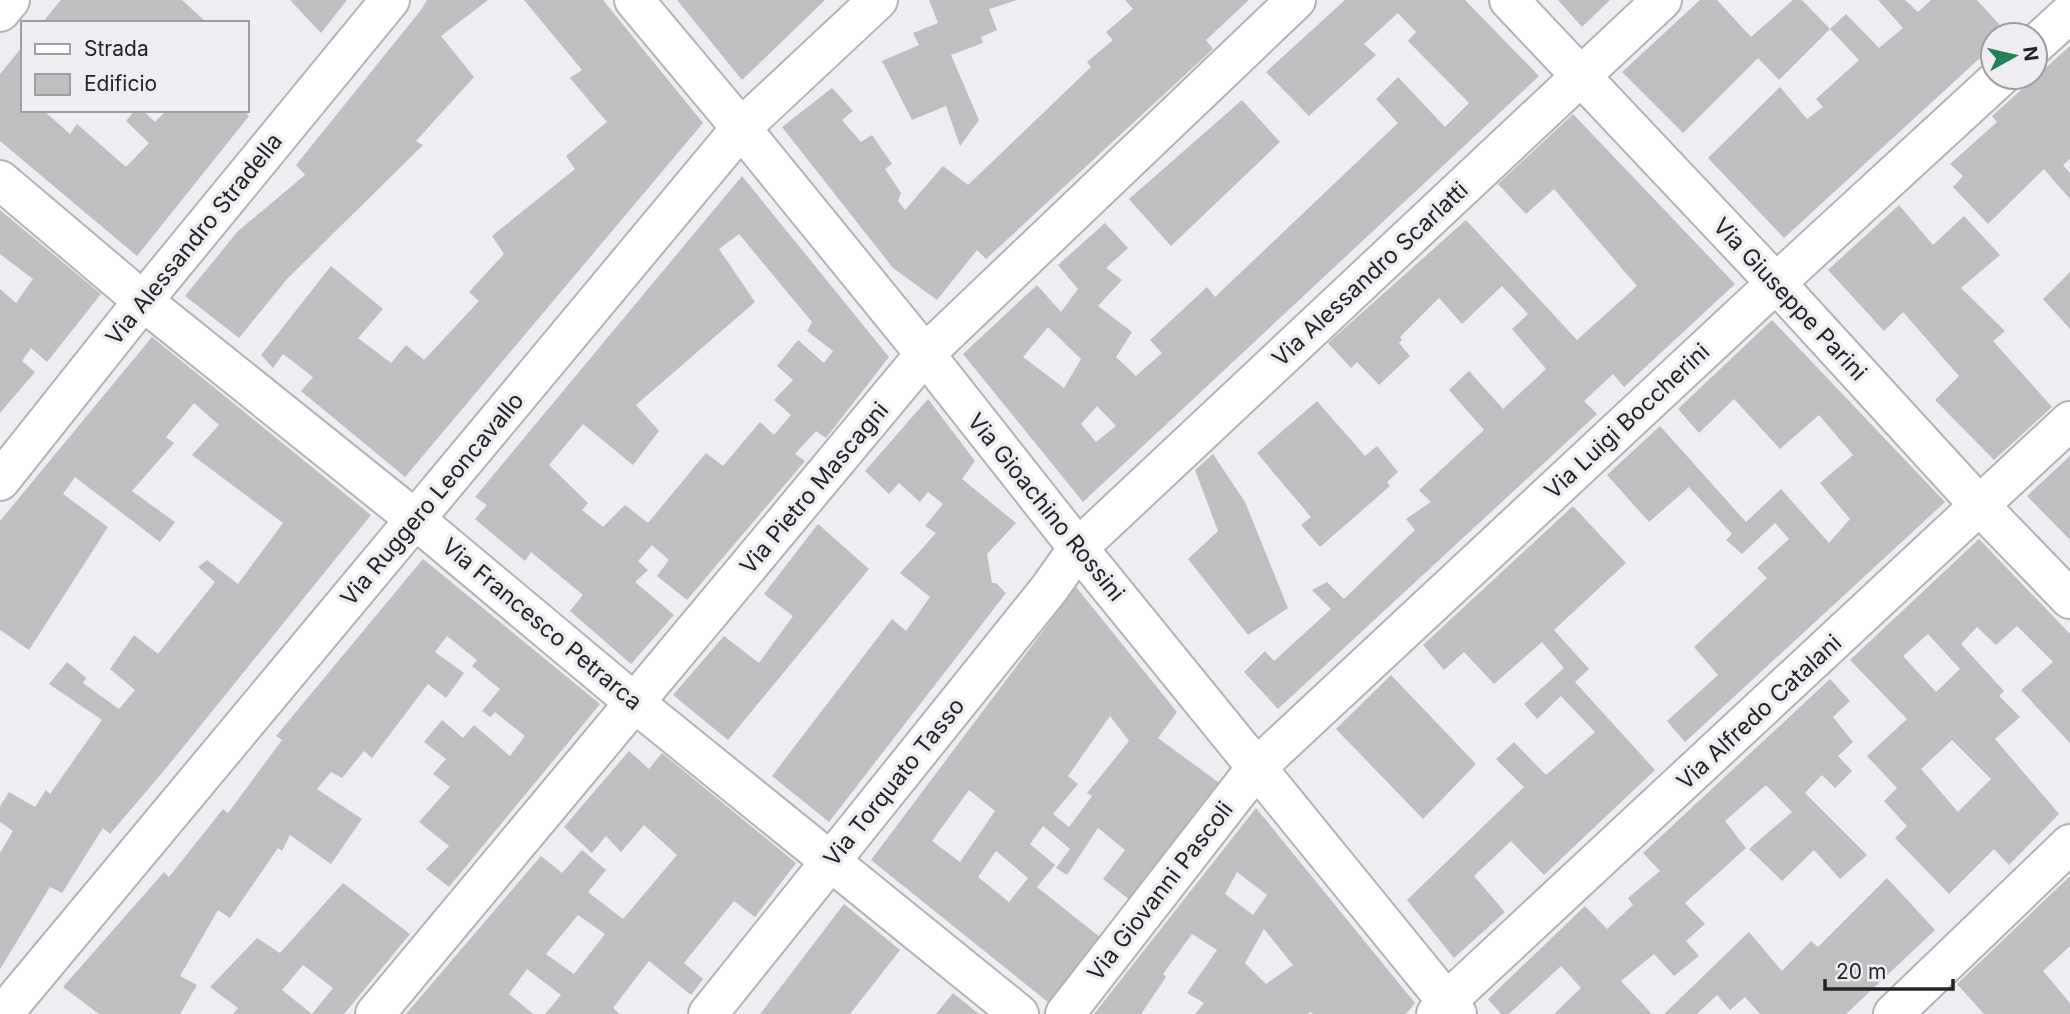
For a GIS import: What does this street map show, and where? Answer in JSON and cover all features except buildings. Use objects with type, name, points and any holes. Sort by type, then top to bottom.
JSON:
[{"type":"street","points":[[0,12],[10,0]]},
{"type":"street","name":"Via Alessandro Stradella","points":[[0,481],[143,301],[390,0]]},
{"type":"street","name":"Via Gioachino Rossini","points":[[634,0],[925,354],[1447,1010]]},
{"type":"street","name":"Via Ruggero Leoncavallo","points":[[3,1014],[741,128],[878,0]]},
{"type":"street","name":"Via Pietro Mascagni","points":[[375,1014],[925,354],[1296,0]]},
{"type":"street","name":"Via Giuseppe Parini","points":[[1509,0],[1776,283],[1980,506],[2070,599]]},
{"type":"street","name":"Via Alessandro Scarlatti","points":[[1078,548],[1662,0]]},
{"type":"street","points":[[2049,32],[2070,13]]},
{"type":"street","name":"Via Luigi Boccherini","points":[[1256,768],[1985,91]]},
{"type":"street","name":"Via Francesco Petrarca","points":[[0,180],[143,301],[1019,1014]]},
{"type":"street","name":"Via Alfredo Catalani","points":[[1447,1010],[2070,421]]},
{"type":"street","name":"Via Torquato Tasso","points":[[708,1014],[1049,589],[1078,548]]},
{"type":"street","name":"Via Giovanni Pascoli","points":[[1065,1014],[1256,768]]},
{"type":"street","points":[[1917,1006],[2070,844]]}]
